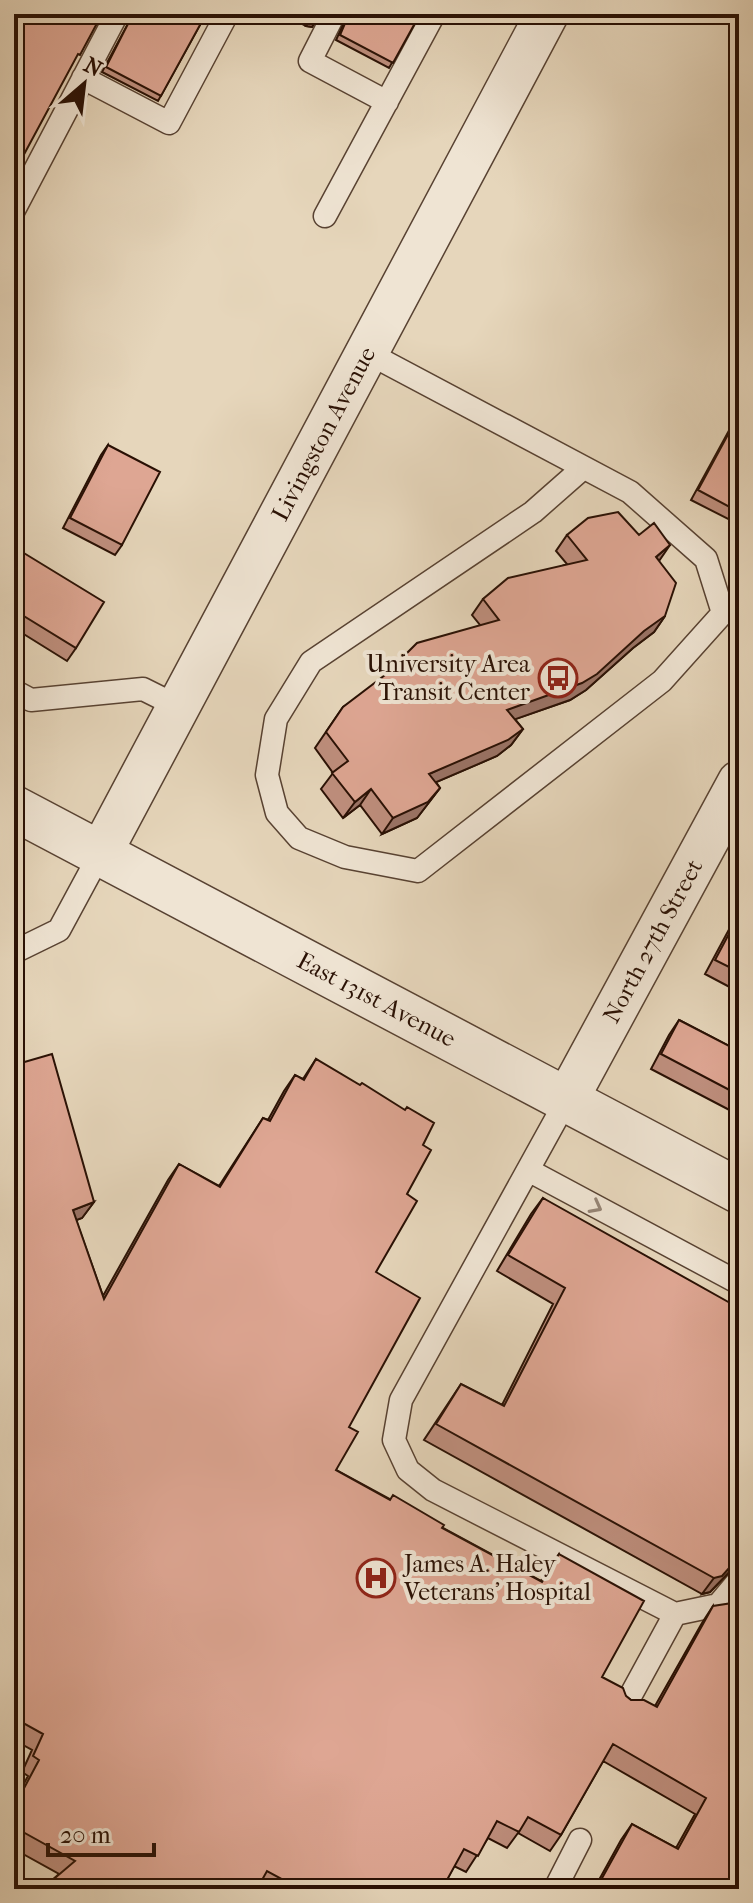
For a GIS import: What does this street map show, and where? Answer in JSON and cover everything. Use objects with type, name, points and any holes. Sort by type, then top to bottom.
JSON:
[{"type":"street","name":"Livingston Avenue","points":[[100,854],[547,14]]},
{"type":"street","name":"North 27th Street","points":[[566,1101],[739,782]]},
{"type":"street","name":"East 131st Avenue","points":[[14,808],[739,1191]]},
{"type":"lane","points":[[14,210],[117,14]]},
{"type":"lane","points":[[83,78],[169,123],[227,14]]},
{"type":"lane","points":[[334,14],[310,61],[387,102]]},
{"type":"lane","points":[[325,216],[434,14]]},
{"type":"lane","points":[[368,353],[630,492],[706,559],[731,615],[662,681],[418,871],[345,857],[299,838],[277,813],[267,775],[276,719],[311,662],[533,512],[583,468]]},
{"type":"lane","points":[[14,691],[31,700],[143,689],[177,706]]},
{"type":"lane","points":[[14,952],[59,930],[100,854]]},
{"type":"lane","points":[[566,1101],[401,1400],[394,1440],[408,1470],[433,1490],[675,1614],[718,1605],[739,1580]]},
{"type":"lane","points":[[528,1170],[739,1283]]},
{"type":"lane","points":[[626,1704],[675,1614]]},
{"type":"lane","points":[[555,1889],[580,1840]]},
{"type":"building","points":[[14,14],[102,14],[14,173]]},
{"type":"building","points":[[133,14],[206,14],[161,96],[106,67]]},
{"type":"building","points":[[297,14],[320,14],[315,22]]},
{"type":"building","points":[[349,14],[420,14],[393,63],[340,35]]},
{"type":"building","points":[[739,416],[739,512],[698,490]]},
{"type":"building","points":[[108,445],[160,472],[122,545],[70,518]]},
{"type":"building","name":"University Area Transit Center","points":[[618,512],[639,535],[654,523],[670,545],[656,557],[676,583],[665,616],[597,674],[582,683],[507,710],[523,729],[508,740],[429,774],[440,788],[428,802],[393,818],[371,789],[355,802],[332,773],[348,761],[326,732],[343,707],[385,675],[417,643],[499,620],[483,599],[508,578],[587,560],[567,535],[588,518]]},
{"type":"building","points":[[14,547],[104,602],[76,648],[14,610]]},
{"type":"building","points":[[739,915],[739,972],[715,960]]},
{"type":"building","points":[[679,1020],[739,1051],[739,1095],[661,1054]]},
{"type":"building","name":"James A. Haley Veterans' Hospital","points":[[52,1054],[94,1202],[73,1210],[104,1299],[179,1164],[220,1187],[263,1118],[270,1121],[295,1075],[304,1080],[316,1059],[434,1123],[423,1145],[431,1150],[407,1194],[417,1201],[376,1272],[420,1298],[349,1427],[358,1432],[336,1470],[390,1500],[393,1495],[444,1525],[442,1528],[542,1582],[559,1554],[644,1601],[602,1677],[623,1688],[631,1700],[644,1700],[657,1707],[713,1606],[732,1603],[739,1598],[739,1889],[596,1889],[632,1824],[678,1849],[706,1798],[613,1744],[561,1835],[528,1817],[519,1832],[497,1821],[478,1856],[464,1849],[442,1889],[300,1889],[267,1871],[257,1889],[42,1889],[75,1861],[14,1827],[14,1807],[39,1760],[33,1756],[43,1734],[14,1718],[14,1065]]},
{"type":"building","points":[[543,1198],[739,1308],[739,1329],[735,1335],[739,1337],[739,1557],[722,1576],[714,1578],[436,1424],[461,1384],[504,1406],[565,1288],[508,1255]]},
{"type":"place","name":"University Area Transit Center","points":[[558,678]]},
{"type":"place","name":"James A. Haley Veterans' Hospital","points":[[376,1578]]}]
